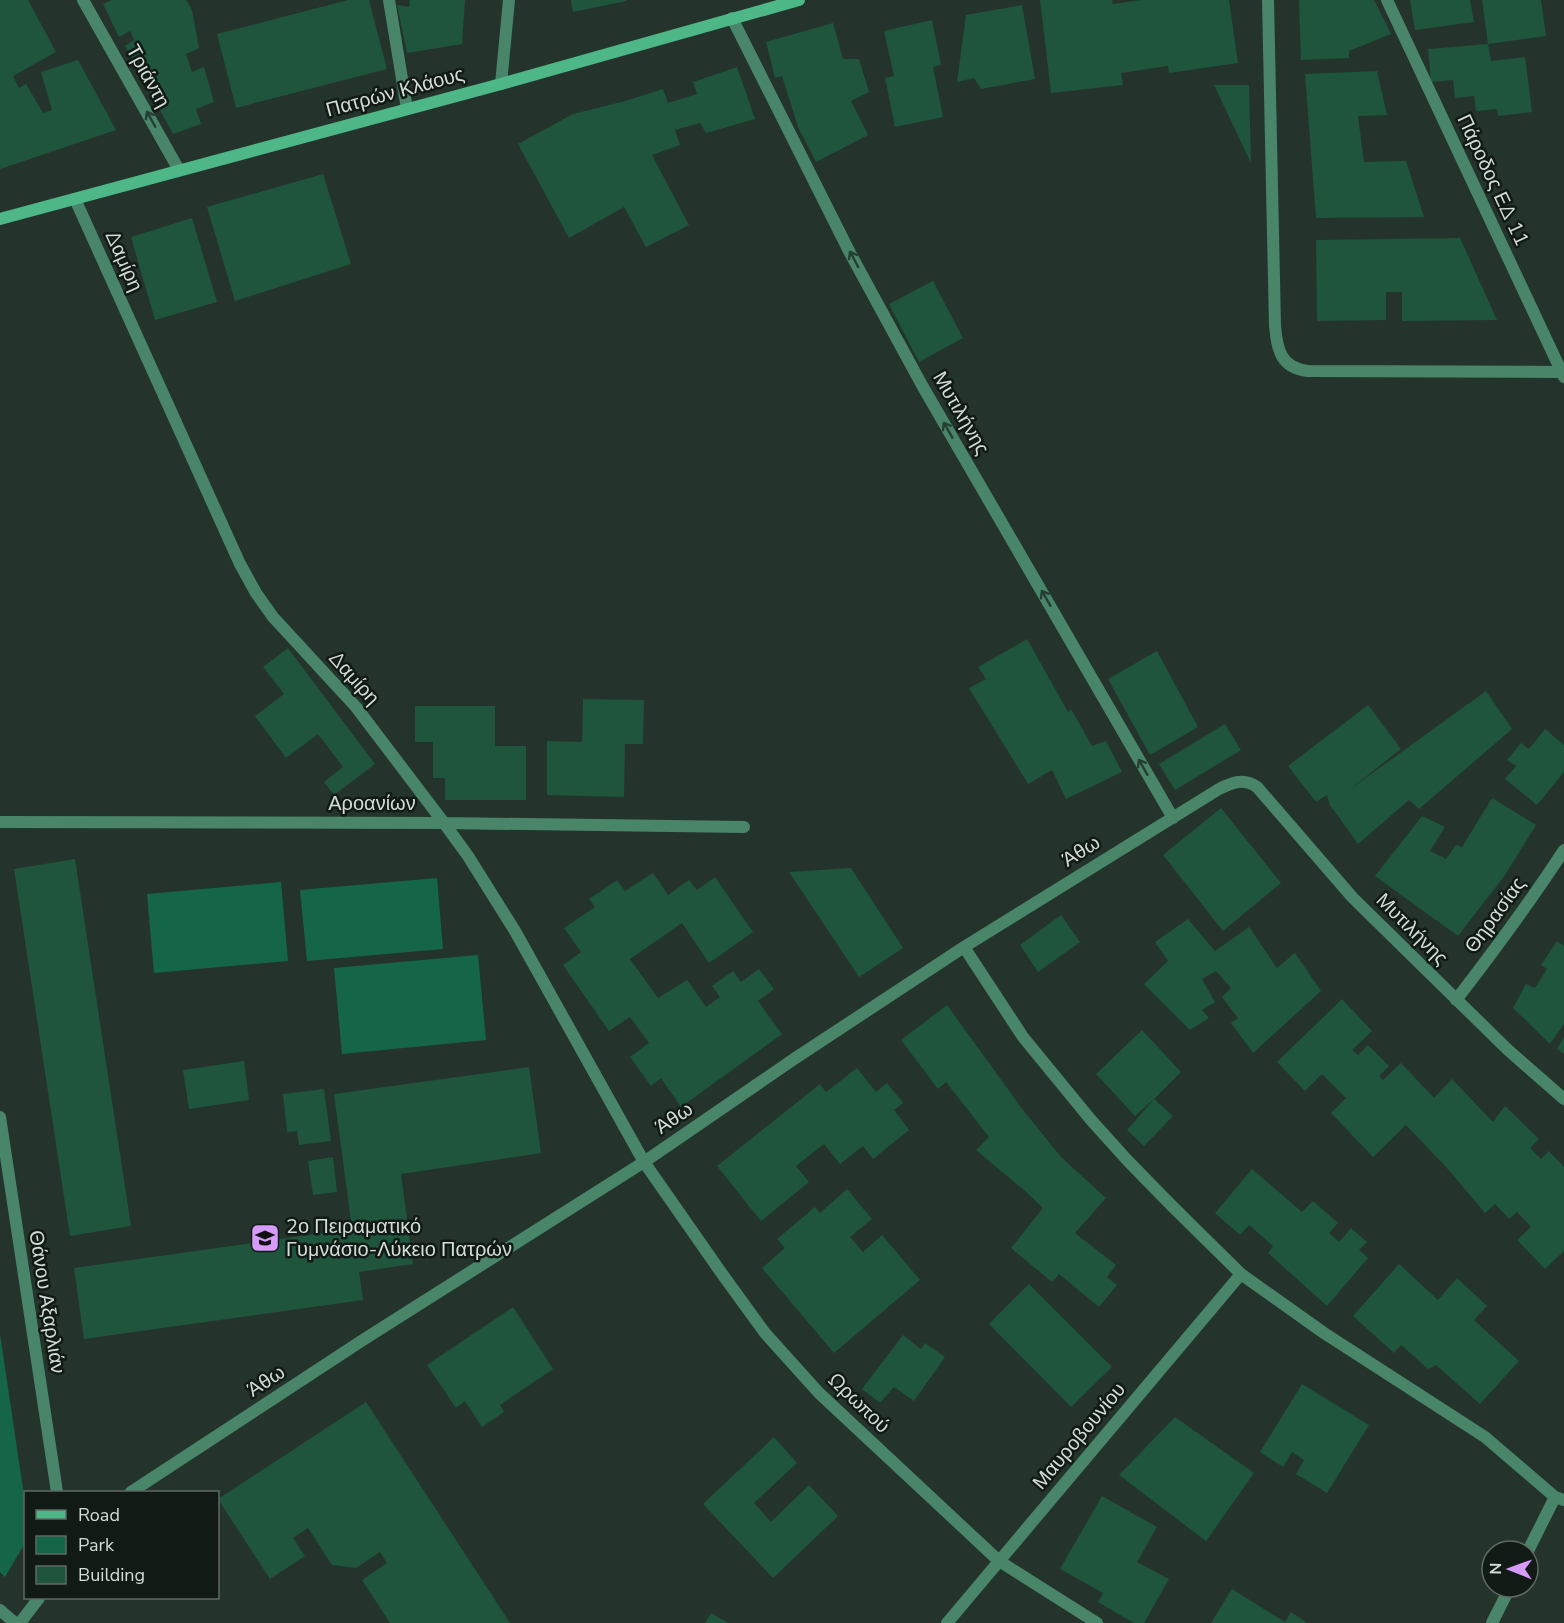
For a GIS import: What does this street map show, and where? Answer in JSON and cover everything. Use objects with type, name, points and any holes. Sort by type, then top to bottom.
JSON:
[{"type":"main road","name":"Πατρών Κλάους","points":[[0,219],[501,84],[799,0]]},
{"type":"street","name":"Τριάντη","points":[[83,0],[179,170]]},
{"type":"street","points":[[389,0],[407,109]]},
{"type":"street","points":[[501,84],[509,0]]},
{"type":"street","points":[[1268,0],[1275,326],[1278,345],[1286,363],[1308,371],[1563,374]]},
{"type":"street","name":"Πάροδος ΕΔ 11","points":[[1387,0],[1563,374]]},
{"type":"street","name":"Μυτιλήνης","points":[[732,18],[850,253],[923,387],[1173,818]]},
{"type":"street","name":"Δαμίρη","points":[[75,199],[235,554],[256,593],[286,632],[356,707],[478,872],[514,931],[644,1162]]},
{"type":"street","name":"Μυτιλήνης","points":[[1242,781],[1257,787],[1353,898],[1507,1049],[1564,1099]]},
{"type":"street","name":"Άθω","points":[[133,1491],[366,1338],[644,1162],[794,1059],[964,947],[1219,789],[1242,781]]},
{"type":"street","name":"Αροανίων","points":[[0,822],[444,823],[744,827]]},
{"type":"street","name":"Θηρασίας","points":[[1456,1000],[1509,931],[1564,850]]},
{"type":"street","points":[[964,947],[1023,1036],[1091,1120],[1164,1199],[1241,1274],[1324,1333],[1485,1437],[1559,1499],[1535,1539]]},
{"type":"street","name":"Θάνου Αξαρλιάν","points":[[0,1117],[57,1491]]},
{"type":"street","name":"Ωρωπού","points":[[644,1162],[765,1333],[819,1393],[999,1561],[1097,1623]]},
{"type":"street","name":"Μαυροβουνίου","points":[[947,1623],[1241,1274]]},
{"type":"street","points":[[20,1623],[38,1599]]},
{"type":"street","points":[[1492,1623],[1504,1599]]},
{"type":"street","points":[[0,1610],[15,1623]]},
{"type":"green space","points":[[437,878],[443,949],[307,961],[300,890]]},
{"type":"green space","points":[[281,882],[288,961],[154,973],[147,894]]},
{"type":"green space","points":[[478,955],[486,1040],[342,1054],[334,968]]},
{"type":"green space","points":[[0,1334],[24,1496],[24,1545],[5,1577],[0,1572]]},
{"type":"building","points":[[0,0],[28,0],[56,52],[13,76],[19,88],[26,84],[43,113],[52,110],[41,72],[78,60],[116,130],[0,169]]},
{"type":"building","points":[[112,0],[186,0],[192,10],[199,48],[186,54],[192,72],[204,67],[214,102],[196,109],[201,124],[173,134],[125,46],[134,40],[130,31],[119,37],[103,4]]},
{"type":"building","points":[[348,0],[369,0],[387,69],[236,108],[217,34]]},
{"type":"building","points":[[410,0],[465,0],[462,44],[407,53],[397,5],[409,7]]},
{"type":"building","points":[[571,0],[626,0],[626,1],[573,12]]},
{"type":"building","points":[[1040,0],[1112,0],[1113,4],[1141,0],[1229,0],[1238,63],[1169,73],[1168,66],[1121,73],[1123,85],[1051,93]]},
{"type":"building","points":[[1299,0],[1374,0],[1391,34],[1349,51],[1349,58],[1301,60]]},
{"type":"building","points":[[1410,0],[1470,0],[1474,22],[1415,30]]},
{"type":"building","points":[[1482,0],[1541,0],[1546,36],[1488,44]]},
{"type":"building","points":[[1022,5],[1035,79],[981,89],[974,78],[957,82],[966,15]]},
{"type":"building","points":[[932,20],[941,65],[933,67],[943,117],[895,127],[885,78],[894,76],[884,31]]},
{"type":"building","points":[[833,23],[843,59],[859,59],[869,92],[851,101],[868,135],[816,162],[798,127],[782,76],[775,78],[766,42]]},
{"type":"building","points":[[1488,44],[1491,61],[1525,57],[1532,112],[1498,116],[1497,109],[1476,111],[1474,96],[1455,98],[1453,80],[1431,82],[1428,49]]},
{"type":"building","points":[[737,67],[755,119],[706,133],[700,123],[675,130],[680,145],[652,155],[689,225],[646,247],[624,207],[569,238],[518,144],[573,114],[663,89],[668,103],[697,94],[693,82]]},
{"type":"building","points":[[1377,71],[1387,115],[1358,116],[1364,162],[1406,161],[1424,217],[1316,218],[1305,74]]},
{"type":"building","points":[[1214,85],[1249,85],[1251,163]]},
{"type":"building","points":[[323,174],[351,264],[235,301],[207,207]]},
{"type":"building","points":[[192,218],[217,302],[155,320],[131,237]]},
{"type":"building","points":[[1460,238],[1497,320],[1402,321],[1402,292],[1386,292],[1386,320],[1317,321],[1316,240]]},
{"type":"building","points":[[933,281],[963,338],[919,362],[889,304]]},
{"type":"building","points":[[1027,639],[1068,712],[1071,709],[1092,746],[1106,741],[1122,772],[1066,799],[1052,770],[1028,784],[969,688],[986,679],[978,667]]},
{"type":"building","points":[[288,648],[375,764],[334,795],[324,782],[343,767],[318,734],[286,758],[255,716],[284,694],[263,667]]},
{"type":"building","points":[[1157,651],[1198,727],[1150,755],[1108,679]]},
{"type":"building","points":[[1486,691],[1512,729],[1419,809],[1409,800],[1358,844],[1330,805],[1327,795],[1316,802],[1288,766],[1368,705],[1401,749],[1349,790]]},
{"type":"building","points":[[583,699],[644,700],[643,744],[625,744],[624,797],[547,795],[547,741],[582,742]]},
{"type":"building","points":[[415,706],[495,706],[495,746],[526,746],[526,800],[445,800],[445,778],[433,778],[433,742],[415,742]]},
{"type":"building","points":[[1225,724],[1241,750],[1175,790],[1159,764]]},
{"type":"building","points":[[1545,729],[1564,745],[1564,772],[1537,805],[1505,779],[1516,766],[1507,760],[1521,743],[1529,749]]},
{"type":"building","points":[[1492,798],[1536,825],[1505,875],[1458,936],[1375,876],[1422,816],[1445,827],[1430,851],[1446,859],[1456,845],[1462,847]]},
{"type":"building","points":[[1221,808],[1281,883],[1223,931],[1163,855]]},
{"type":"building","points":[[75,859],[131,1226],[70,1236],[14,869]]},
{"type":"building","points":[[851,868],[903,948],[859,977],[789,872]]},
{"type":"building","points":[[653,873],[668,895],[689,880],[697,890],[715,877],[753,932],[709,963],[682,923],[630,959],[658,998],[687,980],[706,1007],[720,997],[712,986],[733,971],[741,982],[759,969],[774,989],[758,1001],[782,1034],[681,1107],[661,1078],[651,1086],[630,1057],[649,1043],[630,1017],[609,1031],[563,965],[581,952],[564,928],[595,907],[589,899],[617,880],[625,891]]},
{"type":"building","points":[[1061,915],[1080,942],[1038,972],[1020,945]]},
{"type":"building","points":[[1188,919],[1215,951],[1249,927],[1277,968],[1295,953],[1321,991],[1253,1053],[1231,1023],[1238,1018],[1222,997],[1231,988],[1216,971],[1202,979],[1215,1002],[1202,1010],[1209,1018],[1190,1030],[1144,984],[1168,961],[1155,942]]},
{"type":"building","points":[[1557,941],[1564,946],[1564,1024],[1550,1044],[1513,1008],[1526,984],[1535,988],[1547,969],[1541,965]]},
{"type":"building","points":[[1342,999],[1372,1031],[1352,1050],[1358,1055],[1368,1045],[1389,1066],[1379,1076],[1383,1080],[1401,1063],[1434,1098],[1452,1079],[1493,1122],[1505,1106],[1539,1139],[1530,1148],[1541,1159],[1549,1151],[1564,1167],[1564,1251],[1545,1269],[1517,1240],[1531,1227],[1517,1212],[1509,1219],[1495,1204],[1485,1213],[1406,1125],[1373,1157],[1331,1113],[1346,1098],[1322,1074],[1305,1091],[1277,1062]]},
{"type":"building","points":[[947,1005],[1023,1110],[1061,1157],[1106,1198],[1075,1233],[1116,1265],[1107,1277],[1117,1285],[1099,1307],[1059,1274],[1052,1282],[1011,1248],[1043,1208],[976,1150],[989,1137],[946,1082],[938,1089],[901,1040]]},
{"type":"building","points":[[1142,1030],[1181,1072],[1135,1116],[1096,1074]]},
{"type":"building","points":[[1564,1037],[1564,1054],[1557,1049]]},
{"type":"building","points":[[244,1061],[249,1100],[189,1109],[183,1070]]},
{"type":"building","points":[[529,1067],[541,1153],[401,1174],[413,1264],[359,1272],[363,1300],[84,1339],[74,1268],[352,1229],[334,1094]]},
{"type":"building","points":[[857,1068],[876,1092],[887,1083],[903,1103],[894,1110],[909,1130],[873,1159],[863,1146],[840,1164],[824,1144],[796,1166],[809,1182],[761,1221],[717,1166],[820,1084],[826,1092]]},
{"type":"building","points":[[324,1089],[331,1141],[299,1145],[297,1131],[287,1132],[283,1094]]},
{"type":"building","points":[[1154,1099],[1173,1116],[1144,1146],[1127,1130]]},
{"type":"building","points":[[333,1157],[337,1192],[313,1195],[308,1161]]},
{"type":"building","points":[[1252,1169],[1302,1212],[1313,1201],[1338,1223],[1329,1233],[1339,1242],[1351,1228],[1367,1242],[1359,1250],[1368,1258],[1327,1306],[1268,1253],[1273,1246],[1249,1225],[1240,1235],[1215,1213]]},
{"type":"building","points":[[847,1189],[872,1219],[850,1237],[863,1252],[882,1235],[920,1280],[834,1353],[762,1268],[785,1248],[777,1239],[815,1207],[820,1213]]},
{"type":"building","points":[[1399,1264],[1438,1300],[1457,1278],[1487,1306],[1474,1320],[1519,1361],[1480,1404],[1436,1365],[1428,1369],[1401,1345],[1394,1353],[1353,1316]]},
{"type":"building","points":[[1029,1284],[1112,1367],[1071,1407],[989,1324]]},
{"type":"building","points":[[513,1307],[553,1369],[500,1405],[504,1412],[482,1427],[465,1401],[456,1408],[427,1365]]},
{"type":"building","points":[[903,1335],[921,1349],[925,1343],[945,1357],[914,1401],[894,1387],[880,1403],[862,1389]]},
{"type":"building","points":[[1302,1384],[1369,1425],[1327,1493],[1296,1474],[1304,1460],[1292,1452],[1283,1467],[1260,1452]]},
{"type":"building","points":[[366,1402],[510,1623],[390,1623],[362,1580],[387,1563],[380,1552],[356,1568],[332,1565],[308,1528],[293,1538],[305,1556],[270,1579],[219,1498]]},
{"type":"building","points":[[1175,1417],[1254,1473],[1206,1541],[1119,1475]]},
{"type":"building","points":[[774,1437],[797,1463],[754,1503],[771,1522],[809,1485],[838,1516],[773,1578],[703,1504]]},
{"type":"building","points":[[1102,1496],[1157,1527],[1137,1562],[1169,1579],[1144,1623],[1134,1623],[1098,1602],[1103,1593],[1060,1569]]},
{"type":"building","points":[[1232,1589],[1285,1622],[1291,1612],[1307,1623],[1211,1623]]},
{"type":"building","points":[[711,1613],[728,1623],[705,1623]]},
{"type":"place","name":"2ο Πειραματικό Γυμνάσιο-Λύκειο Πατρών","points":[[265,1238]]}]
